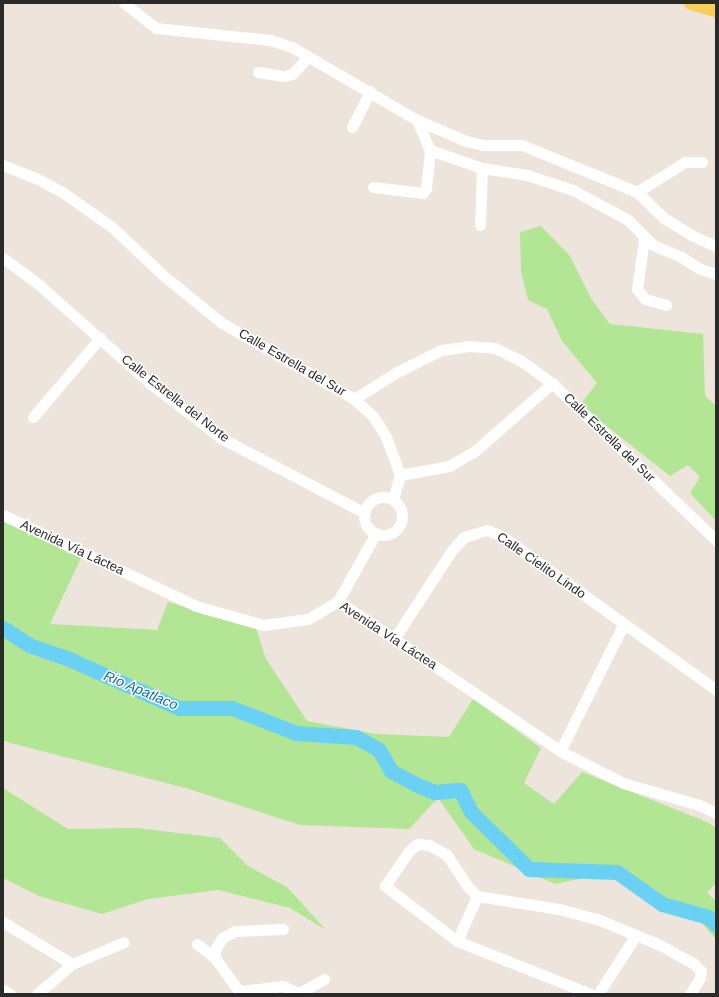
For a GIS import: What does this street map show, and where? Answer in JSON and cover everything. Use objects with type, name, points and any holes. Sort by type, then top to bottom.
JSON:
[{"type":"main road","points":[[691,3],[716,10]]},
{"type":"street","points":[[124,3],[156,28],[270,40],[292,47],[370,91],[417,120],[466,141],[483,145],[522,145],[637,192],[664,218],[691,235],[716,246]]},
{"type":"street","points":[[258,72],[284,76],[292,74],[308,57]]},
{"type":"street","points":[[352,127],[370,91]]},
{"type":"street","points":[[373,187],[423,193],[426,188],[430,150],[417,120]]},
{"type":"street","points":[[430,150],[482,168],[527,174],[573,190],[628,220],[644,238],[653,245],[681,257],[700,269],[716,274]]},
{"type":"street","points":[[637,192],[685,162],[702,162]]},
{"type":"street","name":"Calle Estrella del Sur","points":[[3,166],[36,178],[62,192],[112,227],[164,276],[222,323],[354,399],[397,372],[441,350],[468,346],[495,348],[520,360],[552,383],[716,540]]},
{"type":"street","points":[[480,225],[482,168]]},
{"type":"street","points":[[644,238],[637,289],[645,299],[666,305]]},
{"type":"street","name":"Calle Estrella del Norte","points":[[3,258],[37,283],[152,385],[221,438],[365,513]]},
{"type":"street","points":[[33,417],[100,338]]},
{"type":"street","points":[[400,475],[449,466],[475,452],[552,383]]},
{"type":"street","points":[[354,399],[373,416],[386,437],[400,475],[393,499]]},
{"type":"street","points":[[375,499],[393,499],[401,509],[402,522],[394,532],[382,535],[376,533],[367,525],[365,513],[366,507],[375,499]]},
{"type":"street","name":"Avenida Vía Láctea","points":[[3,515],[196,606],[232,618],[263,624],[291,623],[308,619],[338,601],[560,751],[623,782],[699,805],[716,813]]},
{"type":"street","name":"Calle Cielito Lindo","points":[[394,639],[452,550],[464,537],[487,530],[502,536],[623,626],[716,690]]},
{"type":"street","points":[[338,601],[376,533]]},
{"type":"street","points":[[560,751],[623,626]]},
{"type":"street","points":[[591,994],[457,941],[385,886],[409,851],[417,844],[429,844],[447,855],[466,886],[477,896],[559,909],[597,919],[636,934],[693,963],[701,971],[700,978],[690,994]]},
{"type":"street","points":[[457,941],[477,896]]},
{"type":"street","points":[[3,922],[72,964]]},
{"type":"street","points":[[215,958],[215,950],[222,938],[235,932],[283,929]]},
{"type":"street","points":[[598,994],[636,934]]},
{"type":"street","points":[[37,994],[72,964],[124,942]]},
{"type":"street","points":[[197,944],[215,958],[240,993],[283,986],[299,993],[324,979]]},
{"type":"street","points":[[3,990],[10,994]]},
{"type":"green space","points":[[541,226],[570,256],[592,300],[610,324],[703,334],[705,396],[716,406],[716,521],[690,493],[700,477],[688,465],[670,476],[580,405],[597,383],[562,341],[547,309],[528,300],[521,271],[520,232]]},
{"type":"green space","points":[[3,521],[81,558],[50,624],[157,630],[168,602],[256,628],[266,659],[307,721],[376,734],[449,737],[473,699],[541,748],[524,783],[554,804],[582,772],[707,822],[716,828],[716,883],[707,893],[716,901],[716,939],[699,920],[649,903],[608,873],[555,884],[474,849],[438,798],[409,829],[300,825],[189,789],[3,741]]},
{"type":"green space","points":[[3,788],[68,829],[137,828],[220,838],[248,866],[287,887],[326,930],[290,908],[218,890],[148,899],[102,914],[39,896],[3,878]]},
{"type":"waterway","name":"Rio Apatlaco","points":[[3,628],[29,645],[69,659],[179,708],[232,708],[296,733],[356,737],[379,750],[391,771],[415,784],[435,792],[460,790],[471,812],[529,869],[617,872],[662,904],[708,917],[716,925]]}]
